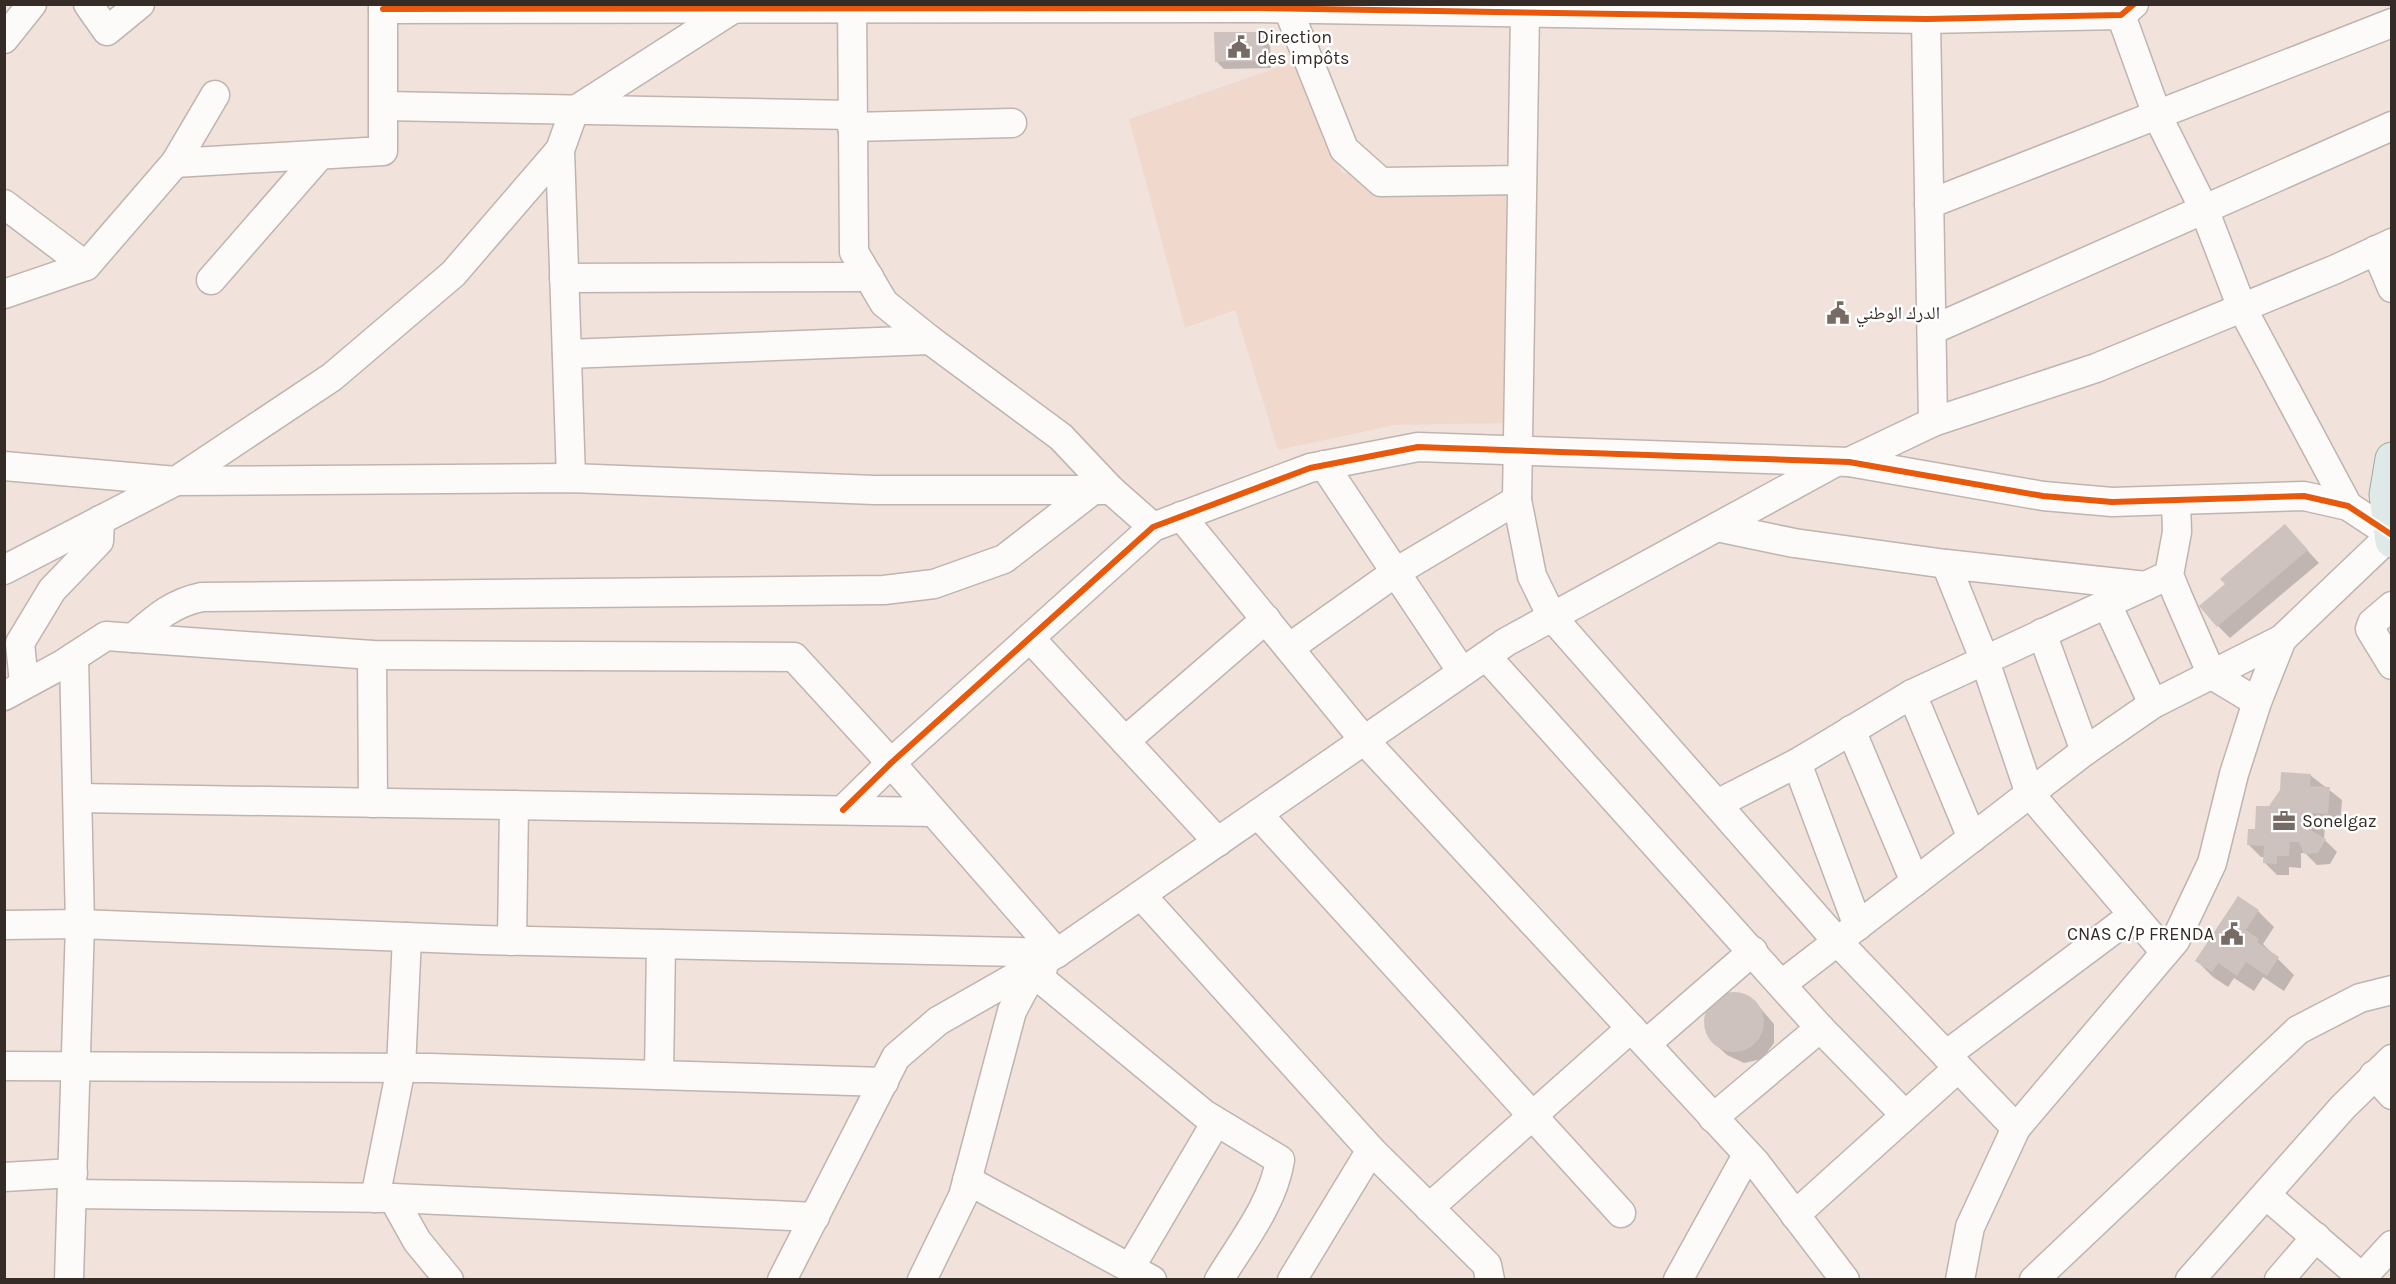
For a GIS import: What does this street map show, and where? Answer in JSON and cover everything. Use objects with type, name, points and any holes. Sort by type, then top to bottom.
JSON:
[{"type":"main road","points":[[2391,459],[2385,495],[2391,541]]},
{"type":"street","points":[[4,39],[32,4]]},
{"type":"street","points":[[88,4],[107,31],[140,4]]},
{"type":"street","points":[[2386,4],[2391,7]]},
{"type":"street","points":[[175,163],[383,151],[385,106],[383,7],[733,9],[1286,7],[1756,10],[1926,19],[2128,10],[2157,115],[2204,209],[2242,308],[2348,506]]},
{"type":"street","points":[[852,7],[854,252],[884,303],[1061,437],[1102,490],[1153,527]]},
{"type":"street","points":[[1286,7],[1344,149],[1381,182],[1522,180]]},
{"type":"street","points":[[4,570],[176,481],[332,377],[453,274],[560,150],[574,111],[733,9]]},
{"type":"street","points":[[1518,10],[1522,180],[1517,500],[1532,576],[1552,617],[1719,803],[1848,933],[1952,1062],[2016,1128]]},
{"type":"street","points":[[1926,19],[1933,422]]},
{"type":"street","points":[[1929,204],[2391,23]]},
{"type":"street","points":[[4,294],[86,266],[175,163],[215,95]]},
{"type":"street","points":[[385,106],[852,121],[1012,123]]},
{"type":"street","points":[[1932,330],[2391,126]]},
{"type":"street","points":[[560,150],[571,478]]},
{"type":"street","points":[[211,280],[320,155]]},
{"type":"street","points":[[4,204],[86,266]]},
{"type":"street","points":[[782,1280],[896,1056],[938,1021],[1057,953],[1486,656],[1552,617],[1843,461],[1933,422],[2096,368],[2384,247],[2391,288]]},
{"type":"street","points":[[564,278],[869,277]]},
{"type":"street","points":[[567,354],[930,340]]},
{"type":"street","points":[[843,810],[891,763],[1153,527],[1324,465],[1418,447],[1843,461],[2043,496],[2112,502],[2176,502],[2304,496],[2348,506],[2391,535],[2282,639],[2152,704],[2085,751],[1782,984]]},
{"type":"street","points":[[1324,465],[1462,672]]},
{"type":"street","points":[[4,466],[176,481],[263,478],[571,478],[874,490],[1102,490]]},
{"type":"street","points":[[132,638],[168,608],[183,601],[202,597],[884,590],[934,584],[1004,559],[1102,490]]},
{"type":"street","points":[[1289,648],[1396,572],[1517,500]]},
{"type":"street","points":[[1719,803],[1797,763],[1912,694],[2158,581],[2177,532],[2176,502]]},
{"type":"street","points":[[1181,516],[1364,740],[1748,1155],[1795,1215],[1838,1276]]},
{"type":"street","points":[[14,689],[20,642],[52,590],[99,542],[100,520]]},
{"type":"street","points":[[1717,527],[1794,543],[1946,564],[2158,581]]},
{"type":"street","points":[[1946,564],[1985,661],[2030,794],[2165,952]]},
{"type":"street","points":[[2158,581],[2212,675],[2257,702]]},
{"type":"street","points":[[2107,604],[2152,704]]},
{"type":"street","points":[[2391,606],[2372,623],[2370,629],[2391,665]]},
{"type":"street","points":[[1125,741],[1266,620]]},
{"type":"street","points":[[2042,633],[2085,751]]},
{"type":"street","points":[[14,689],[74,657],[106,636],[372,655],[794,657],[891,763],[1057,953]]},
{"type":"street","points":[[1030,638],[1218,842]]},
{"type":"street","points":[[1960,1280],[1970,1227],[2016,1128],[2175,940],[2212,863],[2234,774],[2257,702],[2282,639]]},
{"type":"street","points":[[372,655],[373,803]]},
{"type":"street","points":[[1486,656],[1820,1028],[1905,1115]]},
{"type":"street","points":[[69,1280],[80,924],[79,798],[74,657]]},
{"type":"street","points":[[1912,694],[1972,838]]},
{"type":"street","points":[[1851,730],[1915,882]]},
{"type":"street","points":[[1797,763],[1848,933]]},
{"type":"street","points":[[79,798],[933,812]]},
{"type":"street","points":[[512,941],[514,805]]},
{"type":"street","points":[[1258,814],[1621,1213]]},
{"type":"street","points":[[1141,895],[1371,1150],[1487,1265],[1490,1280]]},
{"type":"street","points":[[1795,1215],[1905,1115],[1952,1062],[2133,915]]},
{"type":"street","points":[[4,925],[80,924],[512,941],[1057,953]]},
{"type":"street","points":[[407,937],[401,1068],[384,1198],[449,1280]]},
{"type":"street","points":[[659,1075],[661,944]]},
{"type":"street","points":[[1429,1208],[1531,1115],[1753,951]]},
{"type":"street","points":[[922,1280],[963,1196],[1012,1011],[1026,985],[1057,953]]},
{"type":"street","points":[[1036,975],[1216,1122],[1280,1160],[1277,1177],[1265,1205],[1219,1280]]},
{"type":"street","points":[[2034,1280],[2298,1030],[2360,998],[2391,990]]},
{"type":"street","points":[[1713,1118],[1820,1028]]},
{"type":"street","points":[[4,1066],[401,1068],[884,1082]]},
{"type":"street","points":[[2190,1280],[2266,1195],[2386,1076]]},
{"type":"street","points":[[967,1180],[1141,1274],[1216,1122]]},
{"type":"street","points":[[1292,1280],[1371,1150]]},
{"type":"street","points":[[1678,1280],[1748,1155]]},
{"type":"street","points":[[4,1177],[72,1184],[815,1217]]},
{"type":"street","points":[[2266,1195],[2362,1279],[2391,1245]]},
{"type":"street","points":[[2279,1280],[2316,1238]]},
{"type":"shaded area","points":[[1302,59],[1342,173],[1507,168],[1503,423],[1395,425],[1278,450],[1235,310],[1185,328],[1129,119]]},
{"type":"building","name":"Direction des impôts","points":[[1214,32],[1263,32],[1264,61],[1215,62]]},
{"type":"building","points":[[2285,524],[2308,550],[2217,627],[2199,606],[2225,584],[2220,579]]},
{"type":"building","name":"Sonelgaz","points":[[2281,772],[2311,774],[2310,786],[2330,787],[2328,814],[2313,813],[2312,831],[2326,839],[2318,853],[2304,854],[2299,842],[2290,842],[2289,856],[2277,856],[2277,864],[2263,863],[2264,846],[2247,845],[2248,829],[2255,829],[2256,806],[2269,806],[2280,790]]},
{"type":"building","name":"CNAS C/P FRENDA","points":[[2238,896],[2259,910],[2246,930],[2259,939],[2257,942],[2279,957],[2267,976],[2246,962],[2237,976],[2218,963],[2212,972],[2195,961]]},
{"type":"building","points":[[1734,992],[1751,997],[1759,1005],[1764,1022],[1759,1039],[1751,1047],[1734,1052],[1717,1047],[1709,1039],[1704,1022],[1709,1005],[1717,997]]},
{"type":"cycle path","points":[[383,9],[1256,8],[1926,19],[2121,15],[2134,4]]},
{"type":"cycle path","points":[[843,810],[891,763],[1153,527],[1310,468],[1418,447],[1849,462],[2043,496],[2112,502],[2304,496],[2348,506],[2392,535]]},
{"type":"place","name":"Direction des impôts","points":[[1239,47]]},
{"type":"place","name":"الدرك الوطني","points":[[1838,313]]},
{"type":"place","name":"Sonelgaz","points":[[2284,821]]},
{"type":"place","name":"CNAS C/P FRENDA","points":[[2232,934]]}]
